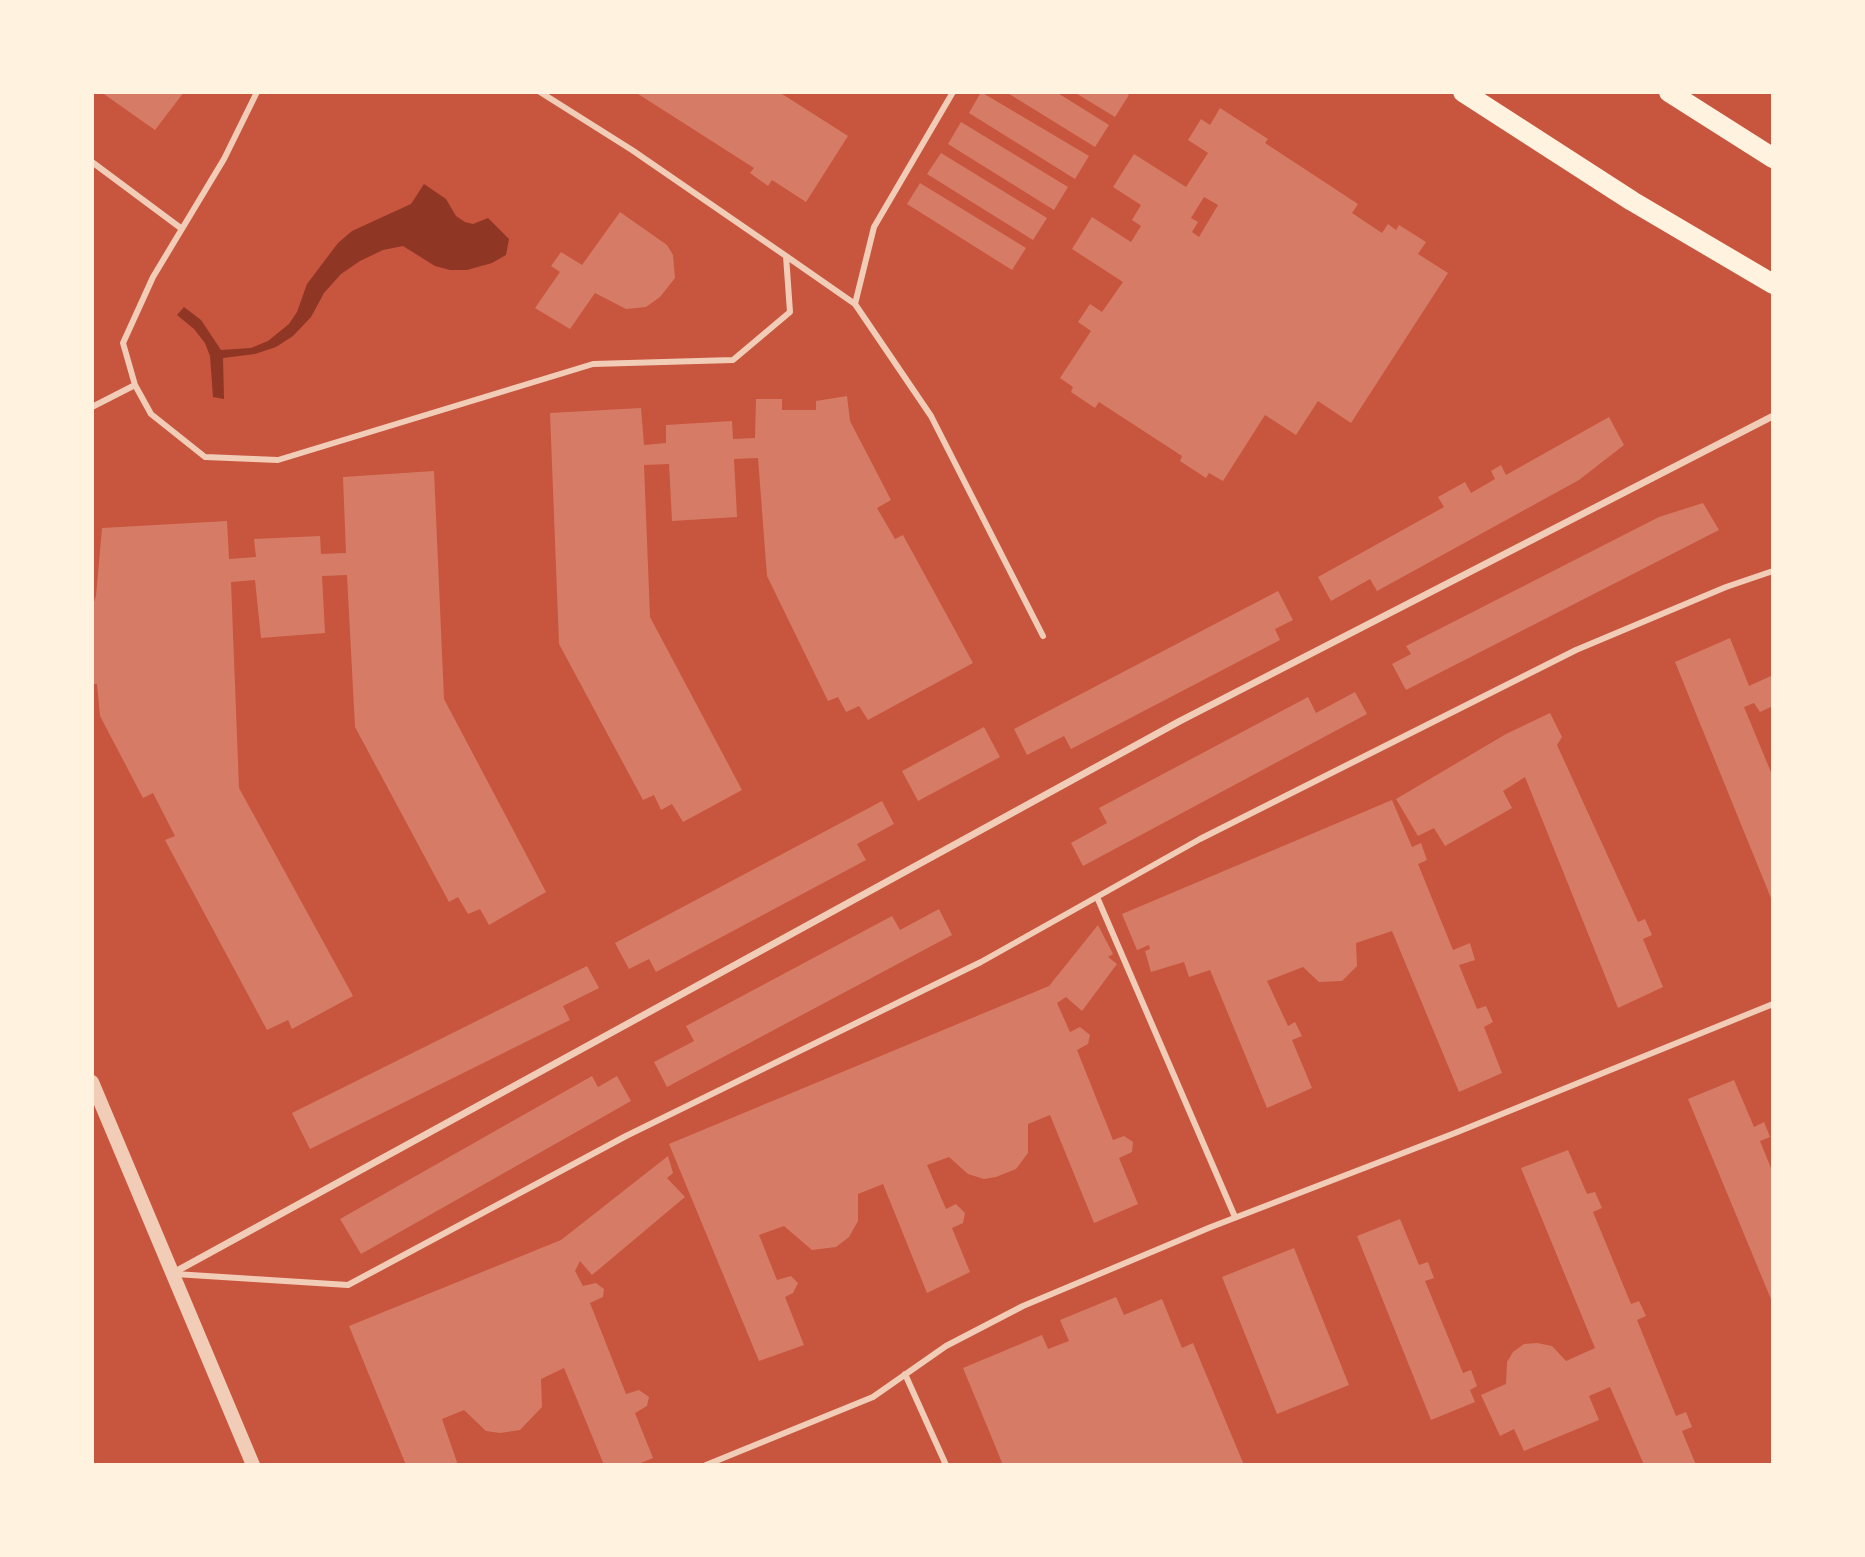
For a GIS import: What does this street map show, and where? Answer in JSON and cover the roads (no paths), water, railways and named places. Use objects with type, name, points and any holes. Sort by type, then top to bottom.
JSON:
[{"type":"main road","points":[[1463,92],[1632,201],[1773,284]]},
{"type":"main road","points":[[1669,92],[1769,151]]},
{"type":"street","points":[[171,1274],[1180,721],[1773,416]]},
{"type":"street","points":[[92,1082],[253,1465]]},
{"type":"lane","points":[[257,92],[224,159],[153,277],[123,343],[135,385],[151,414],[205,457],[278,460],[593,364],[733,360],[790,312],[786,256]]},
{"type":"lane","points":[[540,92],[632,150],[855,304],[931,416],[1043,636]]},
{"type":"lane","points":[[855,304],[874,227],[953,92]]},
{"type":"lane","points":[[92,162],[182,229]]},
{"type":"lane","points":[[92,407],[135,385]]},
{"type":"lane","points":[[171,1274],[348,1285],[626,1136],[981,962],[1200,839],[1576,650],[1726,587],[1773,571]]},
{"type":"lane","points":[[1097,897],[1235,1217]]},
{"type":"lane","points":[[706,1465],[873,1397],[946,1346],[1023,1306],[1235,1217],[1469,1128],[1773,1004]]},
{"type":"lane","points":[[905,1374],[946,1465]]}]
